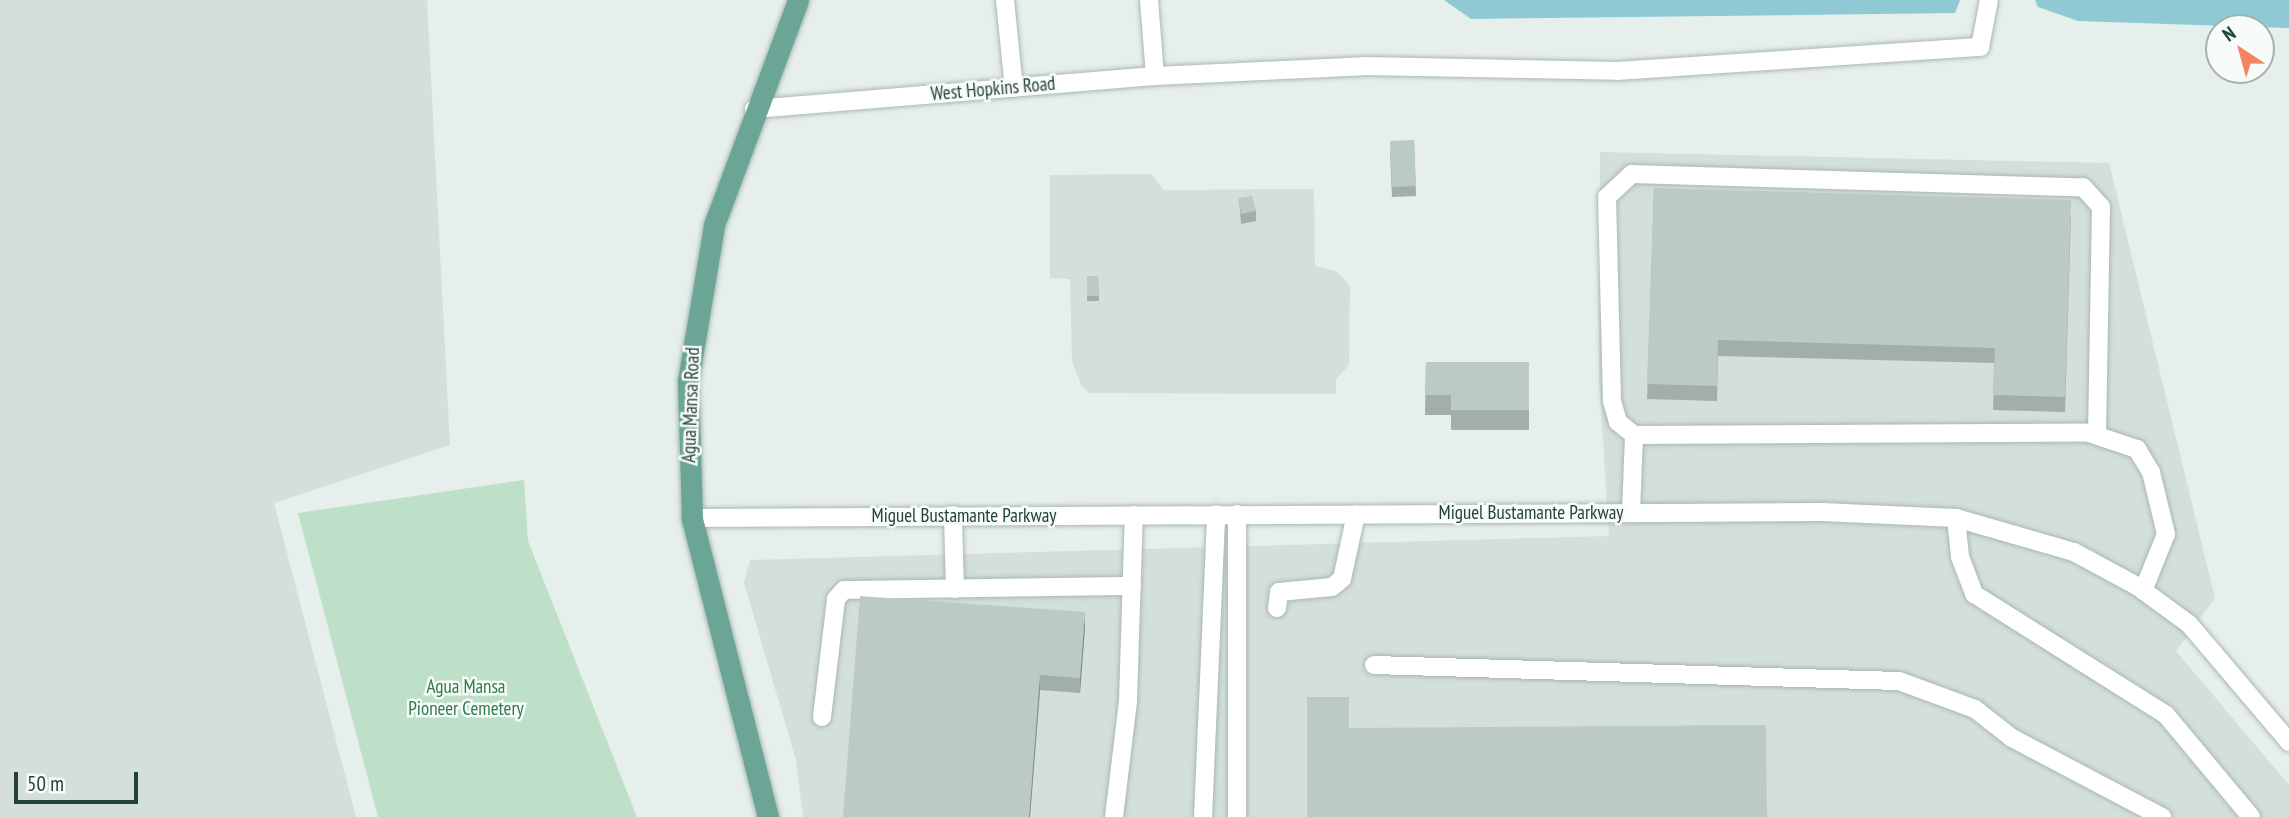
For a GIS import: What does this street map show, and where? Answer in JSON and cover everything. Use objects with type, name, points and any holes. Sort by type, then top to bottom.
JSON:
[{"type":"main road","name":"Agua Mansa Road","points":[[768,817],[692,518],[688,381],[697,304],[714,225],[754,109],[798,0]]},
{"type":"street","points":[[1005,0],[1014,88]]},
{"type":"street","points":[[1149,0],[1155,76]]},
{"type":"street","name":"West Hopkins Road","points":[[754,109],[1155,76],[1364,66],[1618,71],[1980,47],[1989,0]]},
{"type":"street","points":[[2097,434],[2101,207],[2083,187],[1632,174],[1607,197],[1612,401],[1618,422],[1634,435],[2097,434],[2137,450],[2151,472],[2165,534],[2143,591]]},
{"type":"street","points":[[1631,513],[1634,435]]},
{"type":"street","name":"Miguel Bustamante Parkway","points":[[692,518],[1631,513],[1956,518],[2074,552],[2143,591],[2189,624],[2289,742]]},
{"type":"street","points":[[1203,817],[1216,514]]},
{"type":"street","points":[[1237,514],[1237,817]]},
{"type":"street","points":[[1277,608],[1279,592],[1332,587],[1342,579],[1356,514]]},
{"type":"street","points":[[953,515],[955,589]]},
{"type":"street","points":[[1114,817],[1128,701],[1134,515]]},
{"type":"street","points":[[1956,518],[1960,557],[1974,594],[2166,715],[2251,817]]},
{"type":"street","points":[[822,716],[838,594],[1132,586]]},
{"type":"street","points":[[1374,665],[1899,681],[1975,709],[2012,738],[2162,817]]},
{"type":"shaded area","points":[[0,0],[427,0],[450,445],[274,503],[356,817],[0,817]]},
{"type":"shaded area","points":[[1600,152],[2109,163],[2215,598],[2176,651],[2289,785],[2289,817],[803,817],[796,760],[744,583],[750,560],[1609,536],[1599,376]]},
{"type":"shaded area","points":[[1151,174],[1164,190],[1314,189],[1315,266],[1336,271],[1350,286],[1349,365],[1336,379],[1336,394],[1089,393],[1082,387],[1072,361],[1070,279],[1050,278],[1050,175]]},
{"type":"green space","name":"Agua Mansa Pioneer Cemetery","points":[[524,480],[528,541],[637,817],[378,817],[298,513]]},
{"type":"water","points":[[1444,0],[1960,0],[1955,13],[1471,19]]},
{"type":"water","points":[[2035,0],[2289,0],[2289,28],[2275,28],[2275,14],[2205,14],[2205,25],[2078,21],[2038,7]]},
{"type":"building","points":[[1414,140],[1416,186],[1392,187],[1390,141]]},
{"type":"building","points":[[1654,188],[2071,200],[2065,397],[1993,395],[1995,348],[1718,340],[1717,386],[1647,384]]},
{"type":"building","points":[[1252,196],[1256,211],[1241,214],[1239,198]]},
{"type":"building","points":[[1087,276],[1098,276],[1099,296],[1087,296]]},
{"type":"building","points":[[1426,362],[1529,362],[1529,410],[1451,410],[1451,395],[1425,395]]},
{"type":"building","points":[[860,596],[1085,612],[1080,678],[1040,675],[1029,817],[843,817]]},
{"type":"building","points":[[1307,697],[1349,697],[1349,728],[1766,725],[1767,817],[1307,817]]}]
